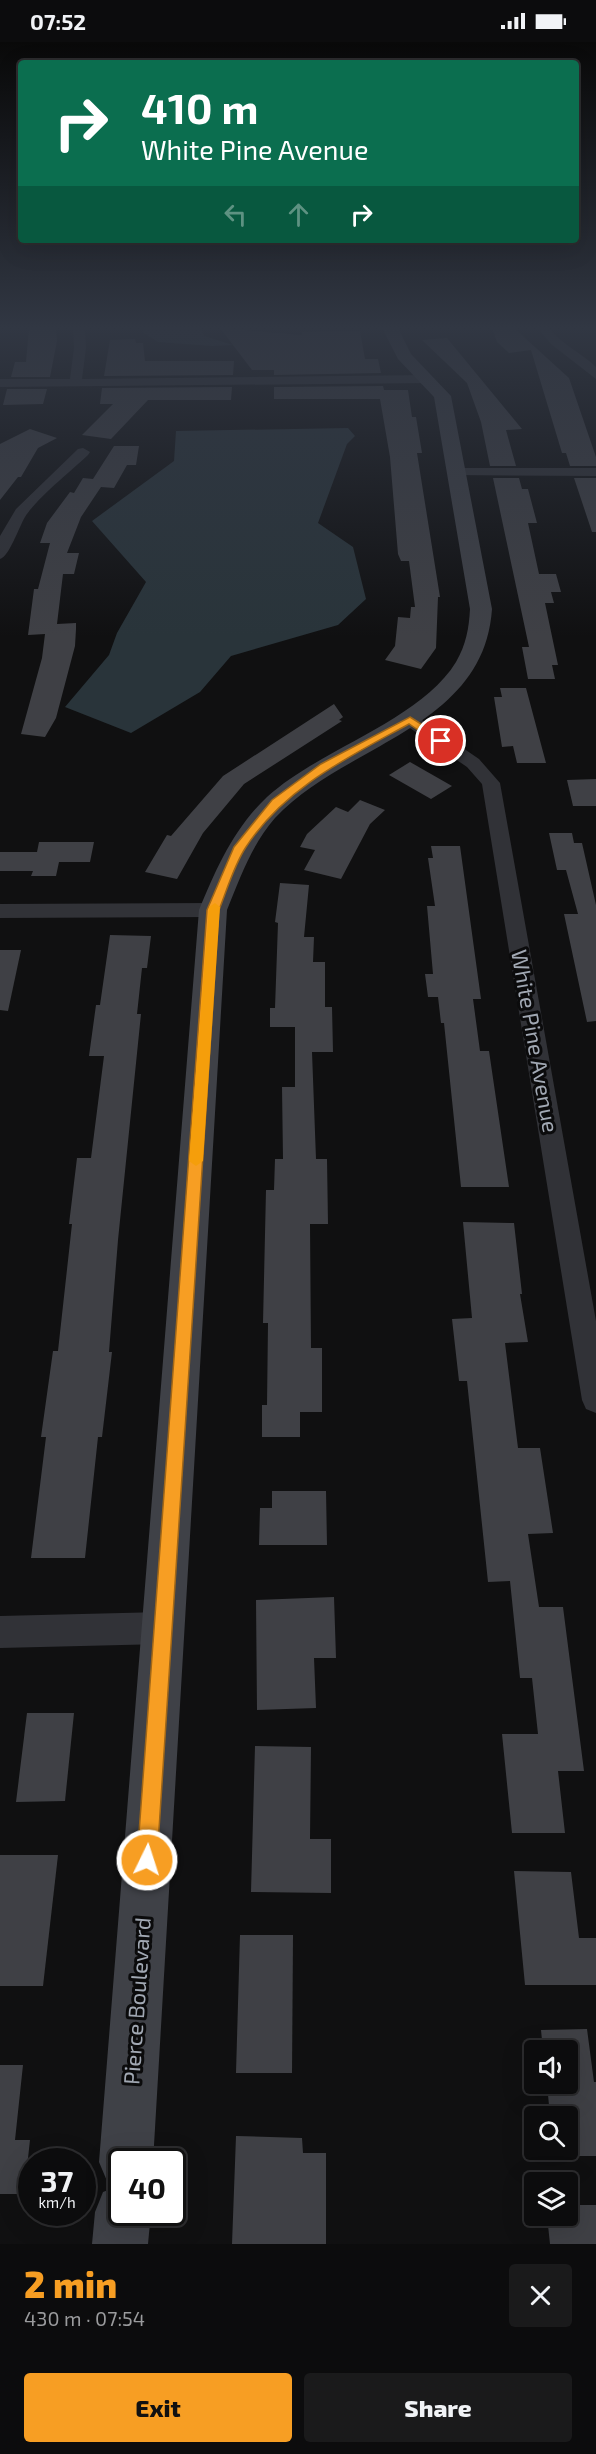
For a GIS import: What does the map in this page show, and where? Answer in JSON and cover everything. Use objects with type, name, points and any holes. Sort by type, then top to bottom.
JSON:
[{"type":"street","name":"Pierce Boulevard","points":[[127,2148],[213,910],[240,847],[276,802],[325,766],[410,720],[449,686],[469,660],[479,636],[481,609],[449,431]]},
{"type":"street","points":[[0,555],[6,538],[21,512],[83,452]]},
{"type":"street","points":[[457,472],[596,472]]},
{"type":"street","name":"White Pine Avenue","points":[[410,720],[473,763],[491,783],[596,1398]]},
{"type":"street","points":[[0,911],[213,910]]},
{"type":"street","points":[[0,1632],[163,1629]]},
{"type":"street","points":[[120,2244],[122,2226]]},
{"type":"shaded area","points":[[176,431],[350,431],[355,436],[347,444],[318,523],[353,547],[366,599],[338,625],[231,656],[200,692],[131,733],[65,707],[109,655],[117,633],[146,582],[92,521],[174,461]]},
{"type":"building","points":[[26,431],[35,431],[57,438],[38,448],[21,477],[18,477],[0,500],[0,444]]},
{"type":"building","points":[[86,431],[119,431],[111,439],[82,435]]},
{"type":"building","points":[[385,431],[418,431],[422,453],[417,453],[440,597],[438,597],[436,648],[421,669],[385,660],[395,646],[398,617],[410,618],[411,607],[415,607],[409,561],[401,561],[398,554],[390,457]]},
{"type":"building","points":[[483,431],[506,431],[516,466],[490,466]]},
{"type":"building","points":[[555,431],[587,431],[596,457],[596,466],[570,466],[566,453],[562,453]]},
{"type":"building","points":[[114,446],[139,446],[136,465],[127,465],[114,488],[101,487],[81,517],[67,553],[79,553],[74,574],[63,574],[57,624],[76,623],[75,646],[56,718],[45,737],[21,734],[42,658],[45,634],[28,635],[34,589],[38,589],[50,543],[40,543],[47,523],[70,492],[74,493],[83,478],[93,479]]},
{"type":"building","points":[[493,478],[519,478],[522,489],[528,489],[537,523],[528,523],[539,574],[556,574],[561,592],[551,592],[554,603],[545,603],[558,665],[552,665],[555,679],[528,679],[522,647],[529,647]]},
{"type":"building","points":[[574,478],[596,478],[596,532],[592,532]]},
{"type":"building","points":[[500,688],[526,688],[546,763],[517,763],[513,746],[502,747],[494,697],[502,697]]},
{"type":"building","points":[[334,704],[343,717],[339,720],[342,721],[244,784],[203,833],[177,879],[145,872],[167,835],[171,836],[223,776]]},
{"type":"building","points":[[410,762],[452,786],[431,799],[389,775]]},
{"type":"building","points":[[596,779],[596,806],[573,806],[567,780]]},
{"type":"building","points":[[360,800],[385,810],[370,824],[341,879],[304,870],[315,850],[300,847],[307,834],[336,807],[348,812]]},
{"type":"building","points":[[549,833],[572,833],[574,843],[582,843],[596,905],[596,1021],[587,1022],[564,914],[578,914],[566,870],[557,870]]},
{"type":"building","points":[[39,842],[94,842],[90,862],[59,862],[56,876],[31,876],[33,871],[0,871],[0,852],[37,852]]},
{"type":"building","points":[[431,846],[460,846],[481,999],[473,999],[480,1051],[489,1051],[509,1187],[461,1187],[444,1023],[441,1023],[438,997],[428,997],[425,974],[433,974],[427,906],[435,906],[428,858],[433,858]]},
{"type":"building","points":[[280,883],[309,885],[304,937],[314,937],[313,962],[325,962],[325,1007],[332,1007],[333,1052],[312,1052],[316,1159],[327,1159],[328,1224],[310,1224],[311,1348],[322,1348],[322,1412],[300,1412],[300,1437],[262,1437],[262,1405],[267,1405],[268,1323],[263,1323],[266,1190],[274,1190],[275,1159],[283,1159],[282,1087],[295,1087],[295,1027],[270,1027],[270,1008],[275,1008],[278,923],[275,922]]},
{"type":"building","points":[[110,935],[151,936],[147,968],[142,968],[137,1014],[141,1014],[118,1240],[109,1352],[112,1352],[102,1437],[98,1437],[85,1558],[31,1558],[46,1437],[41,1437],[53,1351],[58,1351],[77,1158],[91,1158],[104,1056],[89,1056],[96,1005],[100,1005]]},
{"type":"building","points":[[0,950],[21,950],[8,1011],[0,1010]]},
{"type":"building","points":[[463,1222],[514,1223],[522,1294],[520,1294],[528,1342],[505,1343],[518,1448],[540,1448],[553,1533],[528,1534],[539,1607],[563,1607],[584,1771],[558,1771],[565,1833],[512,1833],[502,1734],[538,1734],[532,1678],[520,1678],[510,1581],[488,1582],[467,1381],[459,1381],[452,1319],[472,1318]]},
{"type":"building","points":[[272,1491],[326,1491],[327,1545],[259,1545],[260,1508],[272,1508]]},
{"type":"building","points":[[334,1597],[336,1658],[314,1658],[316,1708],[257,1710],[256,1600]]},
{"type":"building","points":[[27,1713],[74,1713],[65,1801],[16,1802]]},
{"type":"building","points":[[255,1746],[311,1747],[310,1839],[331,1839],[331,1893],[251,1892]]},
{"type":"building","points":[[0,1855],[58,1855],[43,1986],[0,1986]]},
{"type":"building","points":[[514,1871],[571,1872],[579,1938],[596,1938],[596,1985],[525,1985]]},
{"type":"building","points":[[240,1935],[293,1935],[292,2073],[236,2073]]},
{"type":"building","points":[[587,2029],[594,2082],[596,2082],[596,2156],[578,2156],[578,2106],[549,2106],[548,2094],[578,2094],[578,2040],[542,2040],[541,2030]]},
{"type":"building","points":[[0,2065],[23,2065],[15,2140],[30,2140],[29,2148],[18,2148],[18,2194],[0,2194]]},
{"type":"building","points":[[236,2136],[302,2138],[303,2153],[326,2153],[326,2244],[232,2244]]},
{"type":"building","points":[[578,2205],[596,2205],[596,2244],[550,2244],[548,2226],[578,2226]]},
{"type":"slow traffic","points":[[196,1161],[215,907]]},
{"type":"route","points":[[147,1860],[213,910],[240,847],[276,802],[325,766],[410,720],[441,741]]}]
